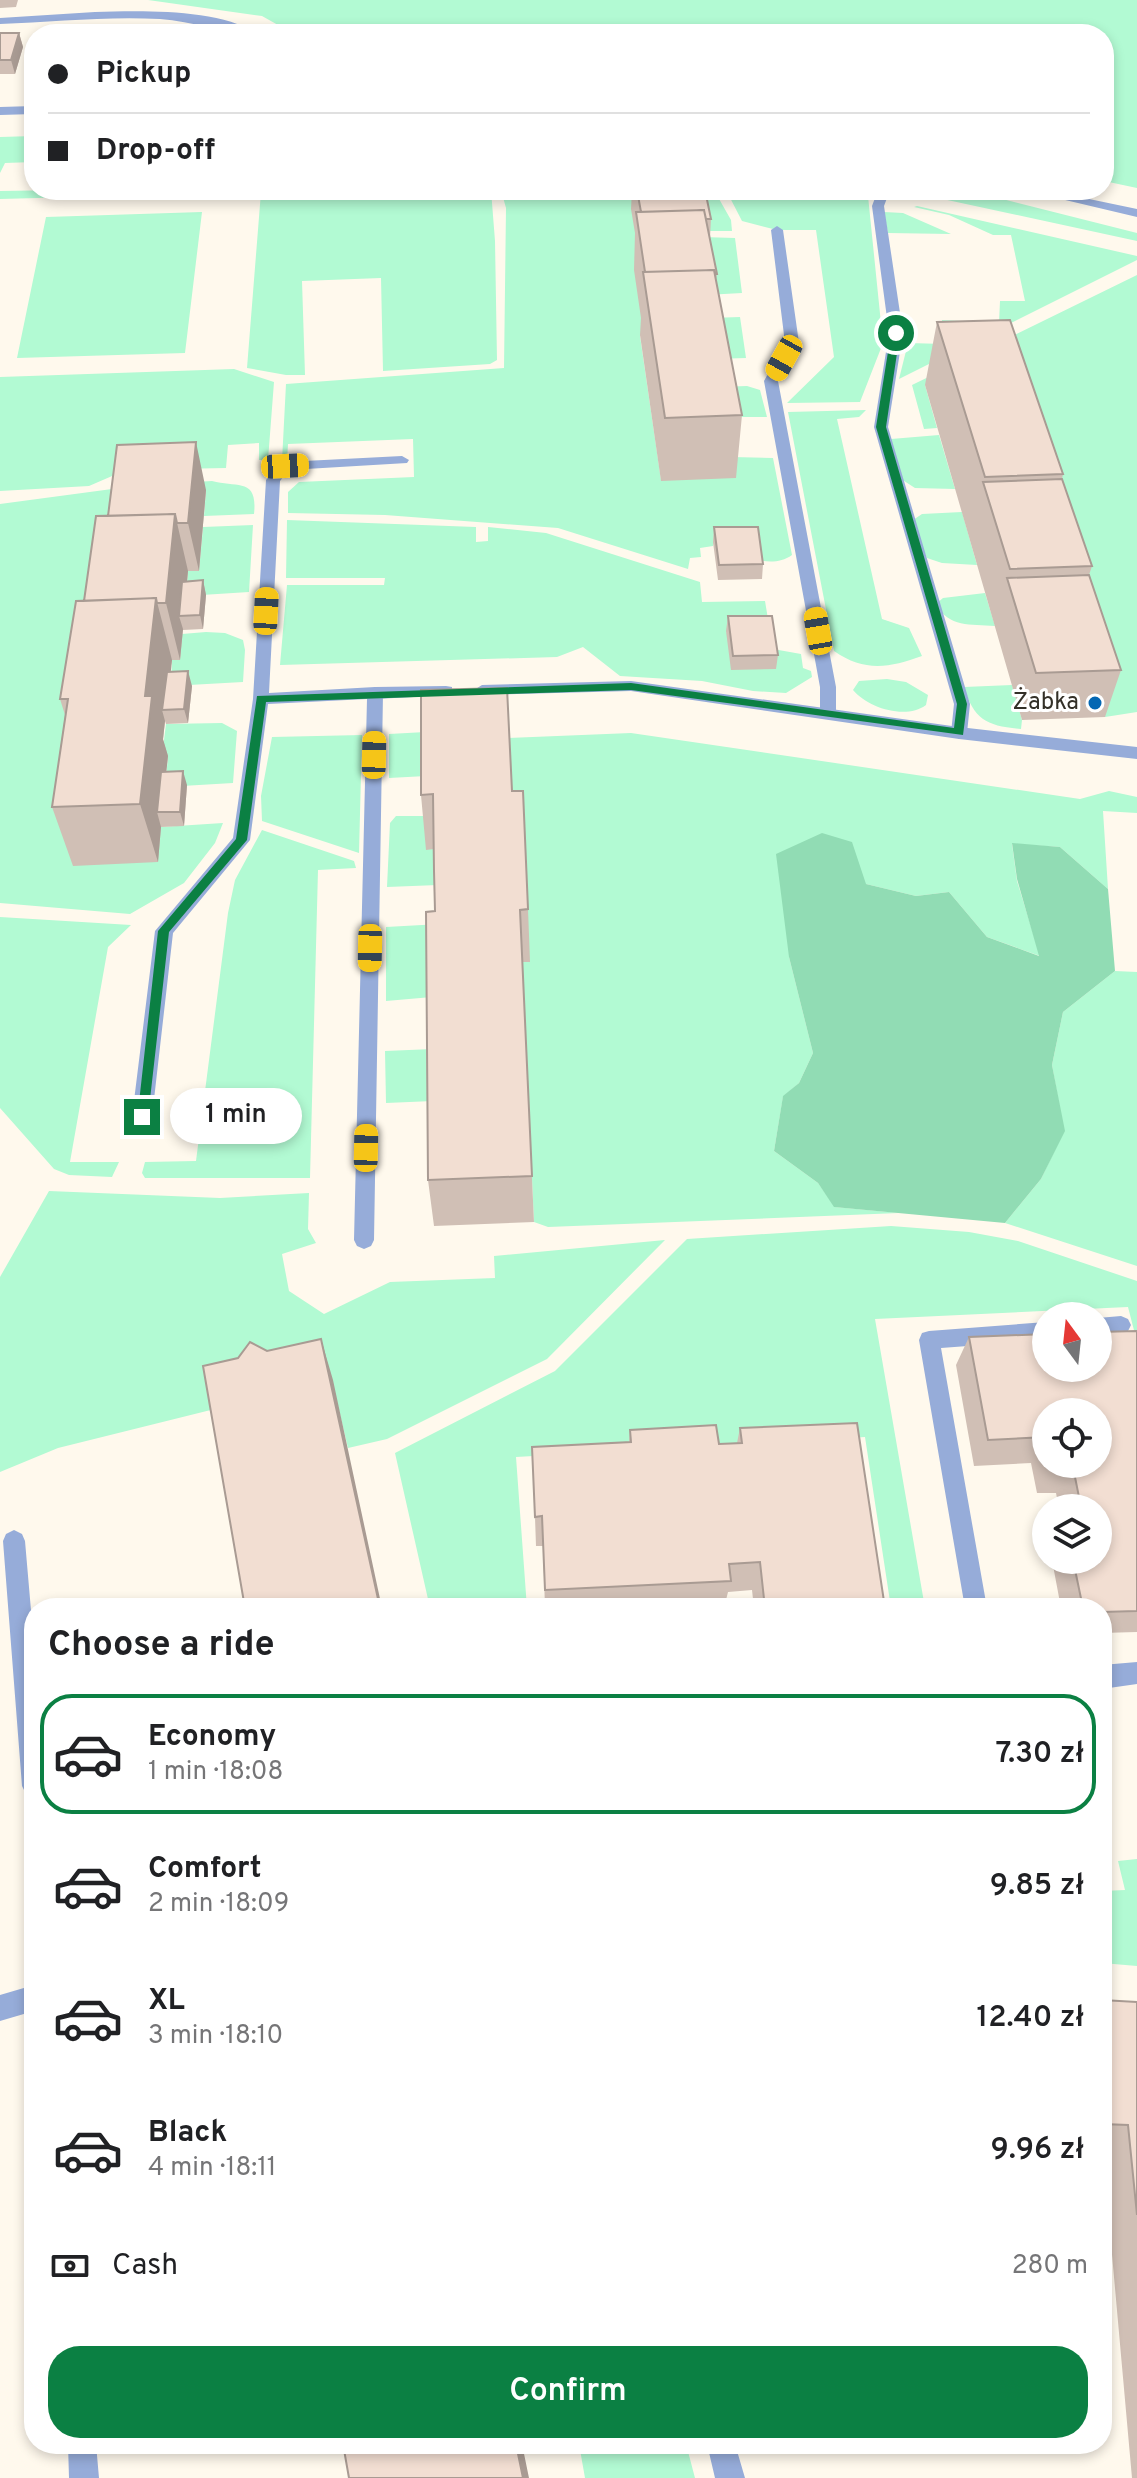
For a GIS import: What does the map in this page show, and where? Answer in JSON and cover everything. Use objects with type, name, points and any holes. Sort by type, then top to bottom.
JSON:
[{"type":"street","points":[[0,21],[140,16],[193,18],[215,24]]},
{"type":"street","points":[[0,111],[24,110]]},
{"type":"street","points":[[880,200],[878,206],[896,333],[881,427],[962,704],[959,733]]},
{"type":"street","points":[[1076,200],[1137,213]]},
{"type":"street","points":[[777,230],[792,343],[771,381],[828,687],[828,713]]},
{"type":"street","points":[[142,1117],[164,931],[241,840],[261,699],[273,480],[285,466],[402,460]]},
{"type":"street","points":[[261,699],[631,686],[959,733],[1137,753]]},
{"type":"street","points":[[364,1240],[375,693]]},
{"type":"street","points":[[1112,1326],[1121,1325]]},
{"type":"street","points":[[974,1598],[929,1340],[1032,1332]]},
{"type":"street","points":[[14,1541],[24,1664]]},
{"type":"street","points":[[1112,1676],[1137,1673]]},
{"type":"street","points":[[0,2008],[24,2001]]},
{"type":"street","points":[[83,2454],[84,2478]]},
{"type":"street","points":[[724,2454],[730,2478]]},
{"type":"green space","points":[[148,0],[1137,0],[1137,188],[1114,183],[1114,24],[276,24],[262,16]]},
{"type":"green space","points":[[24,136],[24,162],[5,163],[0,173],[0,137]]},
{"type":"green space","points":[[0,191],[24,191],[24,198],[0,199]]},
{"type":"green space","points":[[260,200],[492,200],[497,360],[490,364],[383,371],[381,278],[302,281],[305,375],[247,368]]},
{"type":"green space","points":[[504,200],[720,200],[731,220],[732,231],[701,231],[641,270],[643,335],[640,336],[661,480],[732,457],[773,458],[792,555],[783,560],[763,561],[714,542],[713,546],[700,548],[701,557],[690,558],[688,569],[558,528],[385,515],[288,513],[288,492],[299,482],[414,477],[413,439],[288,444],[287,462],[282,461],[286,384],[504,368]]},
{"type":"green space","points":[[731,200],[868,200],[883,343],[860,402],[787,403],[834,357],[816,230],[777,230],[742,221]]},
{"type":"green space","points":[[947,200],[1007,200],[1137,233],[1137,241]]},
{"type":"green space","points":[[914,207],[1137,256],[1137,260],[899,379],[908,343],[944,344],[942,320],[999,323],[1000,301],[1025,301],[1011,235],[993,235],[949,215]]},
{"type":"green space","points":[[202,212],[185,353],[17,358],[46,217]]},
{"type":"green space","points":[[884,212],[903,213],[951,234],[888,233]]},
{"type":"green space","points":[[702,237],[735,238],[742,293],[706,295]]},
{"type":"green space","points":[[1137,275],[1137,712],[1105,717],[996,383],[925,385],[937,428],[924,429],[912,385]]},
{"type":"green space","points":[[740,317],[746,358],[714,359],[710,318]]},
{"type":"green space","points":[[234,369],[274,382],[268,460],[259,460],[259,443],[228,445],[226,468],[126,470],[89,486],[0,491],[0,377]]},
{"type":"green space","points":[[747,386],[760,390],[767,417],[725,417],[719,387]]},
{"type":"green space","points":[[866,410],[859,417],[837,419],[882,619],[909,628],[922,656],[877,666],[856,662],[834,651],[788,412]]},
{"type":"green space","points":[[939,435],[955,489],[915,488],[901,479],[891,439]]},
{"type":"green space","points":[[212,481],[249,489],[253,494],[254,514],[204,516],[206,490],[129,493],[161,827],[223,823],[215,843],[184,883],[130,914],[0,903],[0,504],[142,485]]},
{"type":"green space","points":[[962,512],[977,565],[942,563],[927,558],[913,520],[922,514]]},
{"type":"green space","points":[[287,520],[476,527],[476,542],[488,541],[488,527],[546,533],[700,582],[702,602],[765,601],[770,631],[726,632],[776,669],[773,649],[801,654],[803,668],[811,671],[812,677],[786,693],[753,691],[702,681],[620,676],[583,647],[557,657],[280,665],[287,585],[384,585],[385,578],[286,578]]},
{"type":"green space","points":[[253,525],[249,592],[186,596],[188,571],[199,570],[203,527]]},
{"type":"green space","points":[[985,593],[995,626],[954,621],[936,604],[943,598]]},
{"type":"green space","points":[[225,633],[243,640],[243,682],[171,686],[172,660],[180,659],[182,634]]},
{"type":"green space","points":[[887,679],[906,682],[928,695],[926,705],[908,712],[888,710],[868,702],[853,690],[859,681]]},
{"type":"green space","points":[[1012,685],[1022,720],[1021,729],[999,726],[977,714],[964,687]]},
{"type":"green space","points":[[222,723],[237,731],[233,783],[165,787],[168,757],[162,756],[166,724]]},
{"type":"green space","points":[[462,730],[485,739],[631,733],[1080,799],[1109,791],[1137,797],[1137,813],[1103,811],[1108,889],[1060,847],[1012,844],[1017,881],[1040,956],[987,937],[949,892],[916,896],[866,884],[789,957],[813,1053],[799,1083],[783,1097],[774,1151],[818,1183],[835,1207],[899,1213],[548,1227],[534,1222],[522,962],[529,961],[426,776],[389,778],[389,734]]},
{"type":"green space","points":[[362,735],[359,853],[262,821],[261,796],[272,737]]},
{"type":"green space","points":[[396,816],[426,816],[426,849],[438,849],[438,885],[387,887],[390,823]]},
{"type":"green space","points":[[262,830],[354,861],[356,868],[318,870],[310,1178],[145,1178],[142,1173],[145,1162],[196,1161],[228,913],[235,880]]},
{"type":"green space","points":[[822,833],[852,842],[866,884],[916,896],[949,892],[987,937],[1039,956],[1017,879],[1012,843],[1060,847],[1108,889],[1115,971],[1063,1012],[1052,1065],[1065,1131],[1041,1179],[1005,1223],[834,1207],[818,1183],[774,1151],[783,1096],[799,1083],[813,1053],[789,957],[776,854]]},
{"type":"green space","points":[[0,917],[131,925],[108,947],[70,1162],[119,1162],[112,1177],[69,1175],[54,1169],[0,1108]]},
{"type":"green space","points":[[440,924],[432,997],[386,1001],[386,927]]},
{"type":"green space","points":[[1115,971],[1137,972],[1137,1266],[1005,1223],[1041,1179],[1064,1131],[1052,1065],[1063,1012]]},
{"type":"green space","points":[[433,1049],[433,1101],[386,1103],[385,1051]]},
{"type":"green space","points":[[49,1191],[220,1198],[309,1193],[308,1229],[316,1243],[282,1254],[289,1291],[324,1314],[390,1282],[495,1278],[494,1256],[665,1240],[547,1359],[387,1439],[348,1448],[332,1380],[58,1448],[0,1472],[0,1277]]},
{"type":"green space","points":[[891,1226],[969,1232],[1018,1241],[1137,1281],[1137,1342],[1128,1307],[1112,1308],[1112,1302],[1032,1302],[1032,1312],[875,1319],[923,1598],[889,1598],[865,1437],[516,1457],[526,1598],[428,1598],[395,1453],[555,1371],[687,1239]]},
{"type":"green space","points":[[1137,1859],[1137,1966],[1112,1964],[1112,1891],[1125,1890],[1118,1861]]},
{"type":"green space","points":[[581,2454],[689,2454],[695,2478],[585,2478]]},
{"type":"building","points":[[0,33],[19,33],[11,60],[0,60]]},
{"type":"building","points":[[639,200],[707,200],[711,219],[706,219],[704,210],[641,212]]},
{"type":"building","points":[[704,210],[717,274],[714,270],[645,272],[636,212]]},
{"type":"building","points":[[714,270],[742,415],[665,418],[643,272]]},
{"type":"building","points":[[1010,320],[1063,474],[985,477],[937,322]]},
{"type":"building","points":[[196,442],[188,523],[177,523],[175,514],[108,516],[117,445]]},
{"type":"building","points":[[1062,479],[1092,566],[1010,569],[983,482]]},
{"type":"building","points":[[175,514],[166,603],[157,603],[156,598],[84,601],[96,516]]},
{"type":"building","points":[[714,527],[758,527],[763,564],[719,565]]},
{"type":"building","points":[[1089,575],[1121,670],[1036,673],[1007,578]]},
{"type":"building","points":[[203,580],[200,615],[179,616],[182,582]]},
{"type":"building","points":[[156,598],[145,696],[152,696],[140,804],[52,807],[68,699],[60,699],[76,601]]},
{"type":"building","points":[[728,616],[772,616],[778,655],[733,656]]},
{"type":"building","points":[[188,671],[184,709],[162,710],[167,672]]},
{"type":"building","points":[[507,688],[512,791],[523,791],[528,909],[520,910],[532,1176],[428,1180],[426,912],[435,911],[433,794],[421,795],[421,690]]},
{"type":"building","points":[[183,771],[180,812],[157,812],[161,772]]},
{"type":"building","points":[[1137,1331],[1137,1611],[1112,1612],[1112,1598],[1081,1598],[1076,1574],[1112,1574],[1112,1494],[1078,1494],[1075,1478],[1112,1478],[1112,1398],[1032,1398],[1032,1438],[988,1440],[969,1337],[1032,1335],[1032,1382],[1112,1382],[1112,1332]]},
{"type":"building","points":[[321,1339],[378,1598],[243,1598],[203,1366],[238,1358],[250,1342],[267,1351]]},
{"type":"building","points":[[857,1423],[883,1598],[764,1598],[760,1562],[729,1564],[731,1581],[545,1590],[542,1516],[535,1517],[532,1447],[631,1442],[630,1430],[716,1425],[719,1444],[742,1443],[740,1428]]},
{"type":"building","points":[[1112,2001],[1137,2002],[1137,2215],[1128,2125],[1112,2124]]},
{"type":"building","points":[[345,2454],[518,2454],[523,2478],[349,2478]]},
{"type":"place","name":"Żabka","points":[[1095,703]]},
{"type":"route","points":[[142,1117],[164,931],[241,840],[261,699],[631,686],[959,733],[962,704],[881,427],[896,333]]}]
